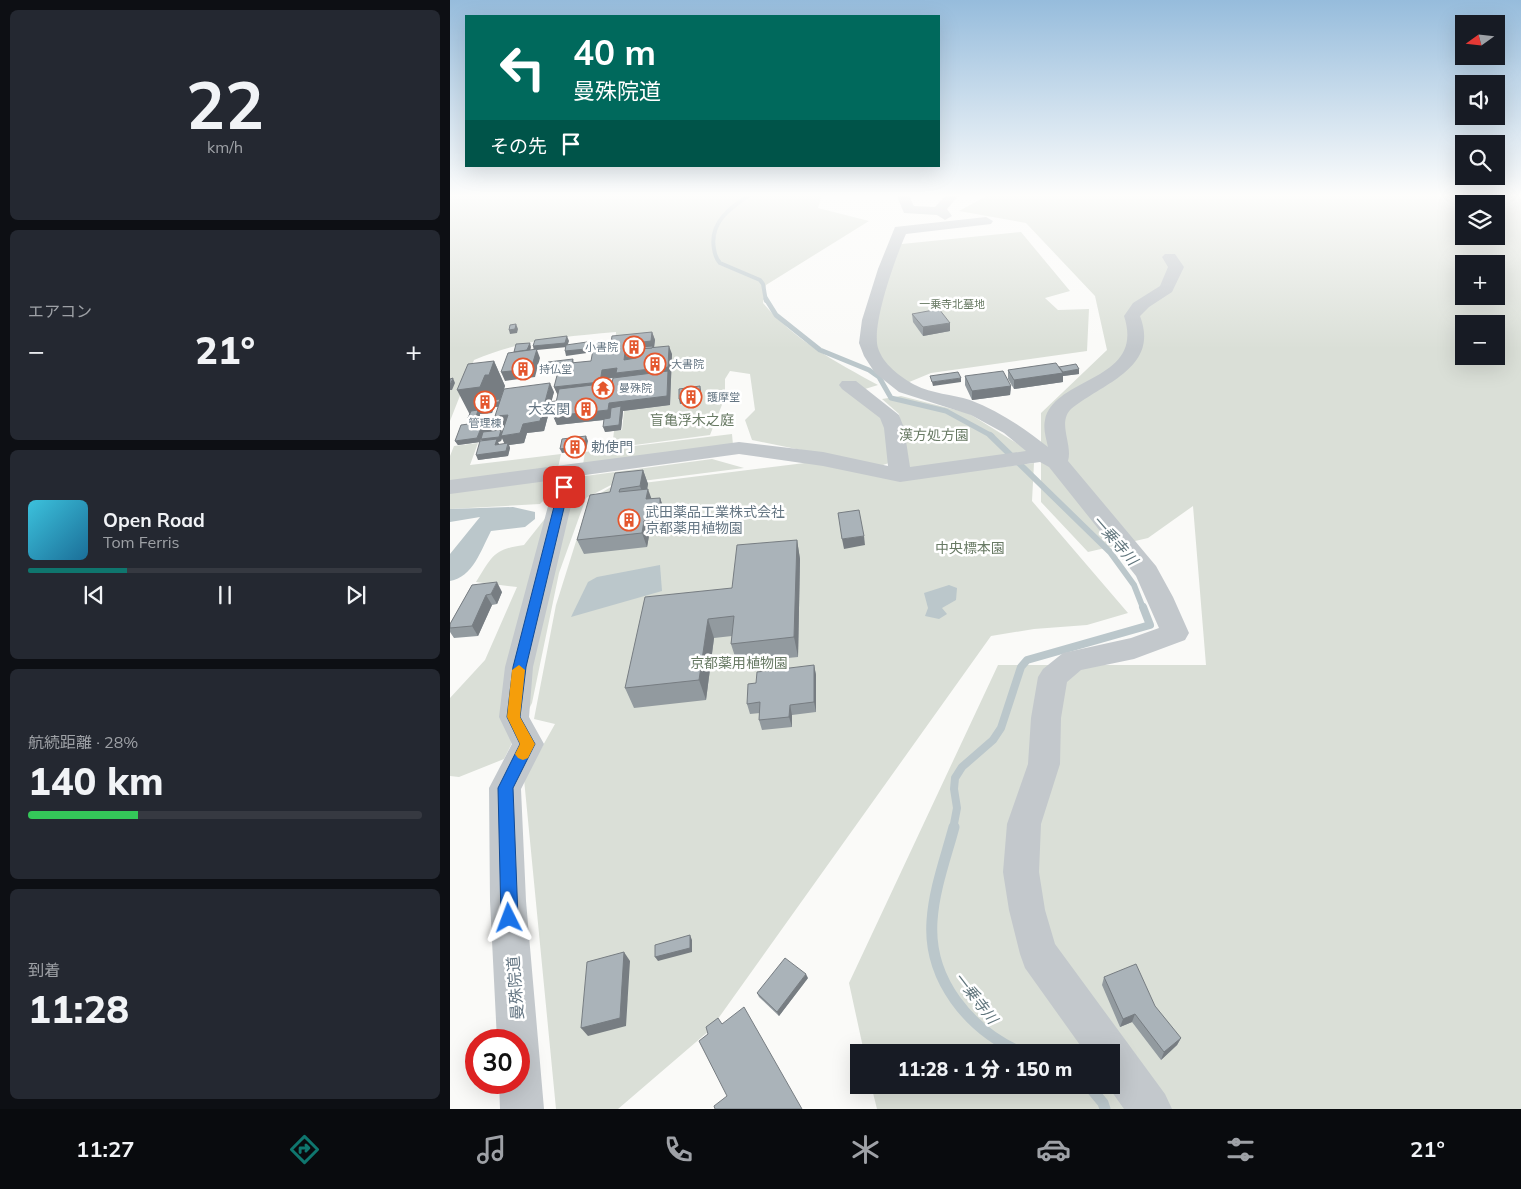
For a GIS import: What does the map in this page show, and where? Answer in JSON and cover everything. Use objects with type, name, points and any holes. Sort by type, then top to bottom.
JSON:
[{"type":"street","points":[[892,246],[869,329],[868,343],[873,358],[902,385],[920,393],[968,406],[994,419],[1023,438],[1049,459],[1147,572],[1175,633],[1134,648],[1074,661],[1053,677],[1046,718],[1044,764],[1024,824],[1021,872],[1027,910],[1039,954],[1103,1044]]},
{"type":"street","points":[[450,487],[739,448],[823,459],[900,475],[1049,459],[1060,454],[1054,420],[1064,404],[1100,381],[1131,356],[1137,333],[1132,316],[1135,309],[1168,287],[1176,267],[1170,257]]},
{"type":"street","points":[[900,475],[894,428],[889,415],[860,390],[920,393]]},
{"type":"street","name":"曼殊院道","points":[[517,1029],[508,901],[506,788],[528,744],[514,717],[519,667],[568,472]]},
{"type":"street","points":[[1120,1068],[1150,1109]]},
{"type":"street","points":[[521,1094],[522,1109]]},
{"type":"green space","name":"盲亀浮木之庭","points":[[450,246],[829,246],[766,285],[763,303],[788,328],[816,349],[878,385],[852,393],[888,421],[892,462],[880,466],[752,440],[745,420],[755,410],[750,374],[730,371],[725,379],[725,397],[710,435],[612,448],[614,431],[622,430],[624,411],[670,405],[672,354],[654,356],[655,340],[615,345],[616,332],[527,343],[474,360],[450,421]]},
{"type":"green space","name":"一乗寺北墓地","points":[[892,246],[1032,246],[1070,291],[1045,298],[1058,310],[1089,309],[1087,351],[931,373],[902,385],[873,358],[869,327]]},
{"type":"green space","points":[[1048,246],[1521,246],[1521,1109],[877,1109],[873,1094],[1120,1094],[1120,1044],[862,1044],[849,983],[998,665],[1206,665],[1193,506],[1148,538],[1088,552],[1041,502],[1041,413],[1107,350],[1095,296]]},
{"type":"green space","name":"漢方処方園","points":[[901,396],[968,413],[1031,452],[909,469],[899,414],[882,399]]},
{"type":"green space","points":[[732,434],[733,445],[583,465],[585,452]]},
{"type":"green space","points":[[478,443],[470,465],[561,454],[558,468],[450,481],[450,456],[454,446]]},
{"type":"green space","points":[[712,459],[744,468],[611,485],[586,498],[559,573],[532,703],[504,759],[459,777],[450,776],[450,698],[485,660],[517,587],[476,582],[490,560],[499,552],[524,545],[578,477]]},
{"type":"green space","name":"京都薬用植物園","points":[[821,461],[897,480],[1034,463],[1032,501],[1128,613],[1087,625],[1034,629],[991,636],[710,1030],[618,1109],[556,1109],[524,779],[555,724],[534,719],[556,605],[589,500],[611,487]]},
{"type":"green space","points":[[555,480],[548,496],[540,504],[450,509],[450,490]]},
{"type":"shaded area","points":[[513,507],[535,512],[535,519],[525,527],[491,531],[475,562],[465,574],[450,581],[450,554],[480,517],[450,522],[450,509]]},
{"type":"shaded area","points":[[660,565],[662,591],[571,617],[588,582],[597,577]]},
{"type":"shaded area","points":[[949,585],[957,588],[956,600],[942,608],[947,614],[939,619],[925,616],[928,608],[924,593]]},
{"type":"building","points":[[939,309],[950,323],[923,327],[912,314]]},
{"type":"building","points":[[516,324],[515,329],[509,330],[510,325]]},
{"type":"building","points":[[652,332],[651,341],[626,344],[624,360],[636,358],[637,349],[669,346],[668,367],[616,373],[617,368],[602,370],[600,382],[554,387],[560,364],[591,361],[594,344],[611,342],[612,336]]},
{"type":"building","points":[[567,336],[565,343],[533,346],[535,340]]},
{"type":"building","points":[[606,341],[606,343],[596,344],[597,342]]},
{"type":"building","points":[[587,342],[586,349],[565,351],[566,345]]},
{"type":"building","points":[[530,343],[527,350],[514,352],[516,344]]},
{"type":"building","points":[[653,346],[652,348],[639,349],[640,347]]},
{"type":"building","points":[[537,349],[531,369],[501,372],[508,353]]},
{"type":"building","points":[[637,352],[637,356],[626,357],[626,353]]},
{"type":"building","points":[[573,359],[572,363],[560,364],[559,368],[546,369],[548,362]]},
{"type":"building","points":[[494,361],[489,375],[485,375],[480,387],[457,390],[468,364]]},
{"type":"building","points":[[1056,363],[1063,373],[1014,380],[1008,370]]},
{"type":"building","points":[[1076,364],[1079,369],[1063,372],[1059,367]]},
{"type":"building","points":[[668,371],[667,396],[609,403],[608,410],[553,416],[559,389],[601,384],[599,396],[610,394],[613,378]]},
{"type":"building","points":[[1003,371],[1011,386],[972,391],[965,376]]},
{"type":"building","points":[[958,372],[961,378],[932,382],[930,376]]},
{"type":"building","points":[[550,383],[540,421],[523,424],[520,433],[501,436],[508,415],[495,416],[504,389]]},
{"type":"building","points":[[612,383],[611,388],[602,389],[602,384]]},
{"type":"building","points":[[700,386],[700,397],[679,399],[679,389]]},
{"type":"building","points":[[500,399],[499,402],[492,403],[493,400]]},
{"type":"building","points":[[556,401],[554,410],[546,411],[548,402]]},
{"type":"building","points":[[621,406],[619,425],[603,427],[604,419],[610,418],[611,408]]},
{"type":"building","points":[[478,410],[476,417],[468,418],[471,411]]},
{"type":"building","points":[[492,421],[490,427],[481,428],[477,438],[455,441],[461,425]]},
{"type":"building","points":[[501,430],[499,437],[481,439],[483,432]]},
{"type":"building","points":[[586,436],[584,445],[560,449],[562,439]]},
{"type":"building","points":[[497,439],[495,445],[508,443],[506,451],[476,455],[480,441]]},
{"type":"building","points":[[643,470],[640,486],[620,489],[619,492],[648,489],[646,499],[660,498],[660,508],[669,507],[667,519],[644,521],[642,533],[577,540],[590,495],[610,492],[615,473]]},
{"type":"building","points":[[859,510],[864,536],[842,539],[838,513]]},
{"type":"building","points":[[797,540],[794,637],[731,644],[734,616],[708,619],[699,680],[625,688],[645,597],[732,588],[737,545]]},
{"type":"building","points":[[497,582],[491,594],[486,595],[472,626],[450,628],[450,624],[472,585]]},
{"type":"building","points":[[814,665],[814,702],[790,705],[789,717],[759,720],[760,702],[747,704],[748,684],[756,683],[757,672]]},
{"type":"building","points":[[690,935],[690,948],[655,957],[655,945]]},
{"type":"building","points":[[624,952],[620,1018],[581,1028],[587,962]]},
{"type":"building","points":[[785,958],[806,974],[777,1012],[757,993]]},
{"type":"building","points":[[1136,964],[1155,1006],[1181,1038],[1164,1052],[1135,1014],[1123,1019],[1104,977]]},
{"type":"building","points":[[744,1007],[802,1109],[715,1109],[714,1106],[727,1096],[699,1041],[708,1034],[706,1027],[718,1018],[722,1024]]},
{"type":"waterway","name":"一乗寺川","points":[[714,246],[716,257],[720,263],[760,280],[763,284],[766,301]]},
{"type":"waterway","name":"一乗寺川","points":[[766,299],[776,315],[820,350],[869,370],[879,377],[891,398],[946,411],[992,436]]},
{"type":"waterway","name":"一乗寺川","points":[[990,435],[1110,552],[1134,585],[1143,608]]},
{"type":"waterway","name":"一乗寺川","points":[[953,829],[957,808],[954,789],[955,778],[962,767],[993,740],[1001,728],[1021,667],[1027,660],[1150,625],[1143,607]]},
{"type":"waterway","name":"一乗寺川","points":[[954,827],[933,909],[933,943],[937,963],[955,1000],[984,1030],[1005,1044]]},
{"type":"waterway","name":"一乗寺川","points":[[1096,1094],[1103,1103],[1105,1109]]},
{"type":"slow traffic","points":[[519,670],[514,717],[528,744],[523,754]]},
{"type":"place","name":"小書院","points":[[634,347]]},
{"type":"place","name":"大書院","points":[[655,364]]},
{"type":"place","name":"持仏堂","points":[[523,369]]},
{"type":"place","name":"曼殊院","points":[[603,388]]},
{"type":"place","name":"護摩堂","points":[[691,397]]},
{"type":"place","name":"管理棟","points":[[485,402]]},
{"type":"place","name":"大玄関","points":[[586,409]]},
{"type":"place","name":"勅使門","points":[[575,447]]},
{"type":"place","name":"武田薬品工業株式会社 京都薬用植物園","points":[[629,520]]},
{"type":"route","points":[[509,918],[506,788],[528,744],[514,717],[519,667],[564,487]]},
{"type":"park label","name":"中央標本園","points":[[970,548]]}]
